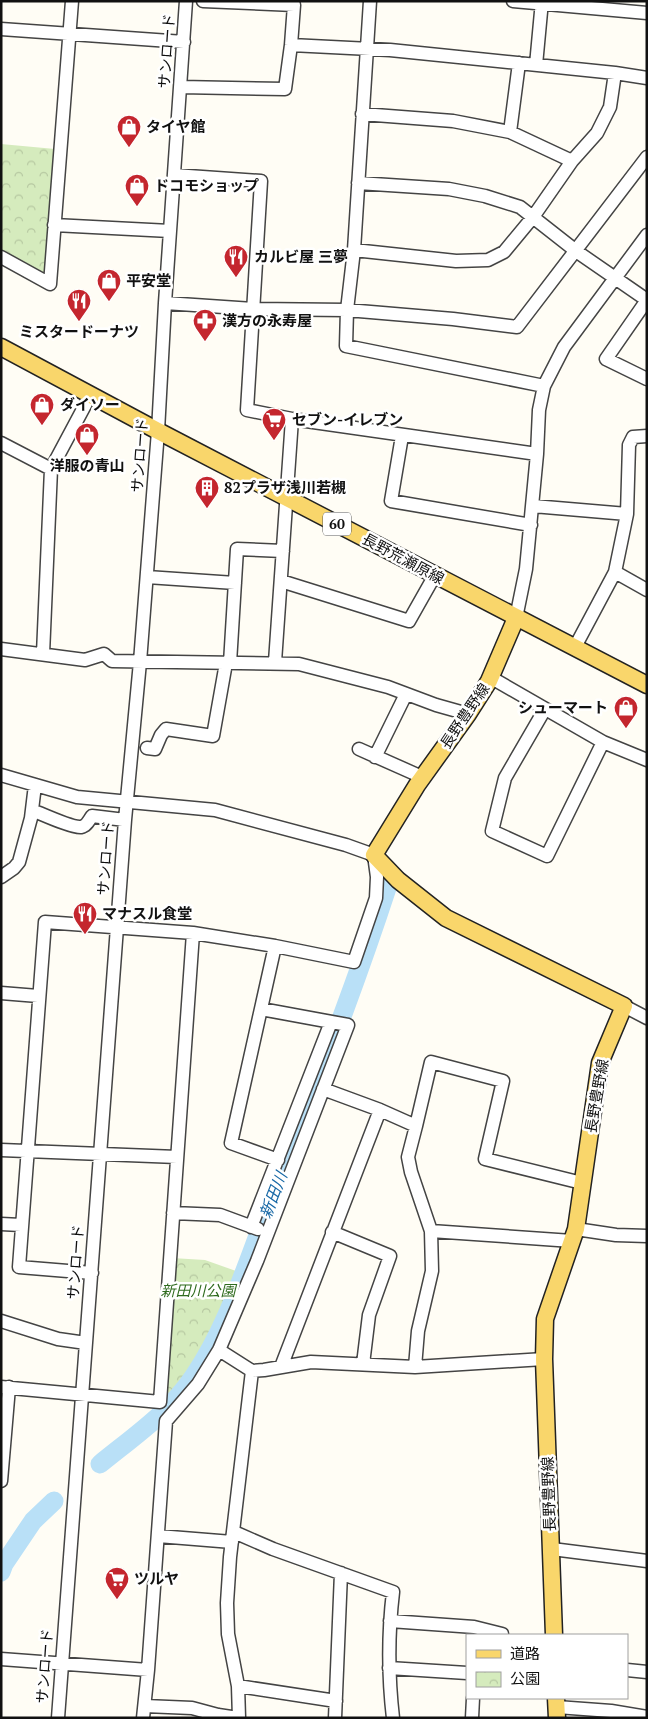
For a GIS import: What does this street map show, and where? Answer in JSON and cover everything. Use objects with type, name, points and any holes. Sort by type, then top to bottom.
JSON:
[{"type":"main road","name":"長野荒瀬原線","points":[[1,347],[435,576],[647,685]]},
{"type":"main road","name":"長野豊野線","points":[[374,855],[422,777],[468,714],[490,677],[516,618]]},
{"type":"main road","points":[[374,855],[398,880],[446,918],[624,1006]]},
{"type":"main road","name":"長野豊野線","points":[[554,1634],[544,1359],[545,1319],[574,1235],[600,1063],[624,1006]]},
{"type":"street","points":[[1,257],[50,284],[72,1]]},
{"type":"street","name":"サンロード","points":[[58,1718],[117,926],[158,431],[186,1]]},
{"type":"street","points":[[181,87],[285,89],[292,45],[294,5],[203,1]]},
{"type":"street","points":[[370,1],[354,250],[347,310],[346,346],[544,386]]},
{"type":"street","points":[[512,1],[542,2],[647,13]]},
{"type":"street","points":[[536,64],[542,2]]},
{"type":"street","points":[[1,29],[184,42]]},
{"type":"street","points":[[292,45],[390,50],[536,64],[647,78]]},
{"type":"street","points":[[510,132],[519,63]]},
{"type":"street","points":[[354,250],[456,261],[488,260],[504,252],[533,217],[572,161],[597,133],[610,107],[614,73]]},
{"type":"street","points":[[362,114],[453,121],[510,132],[572,161]]},
{"type":"street","points":[[165,303],[253,309],[347,310],[453,319],[517,327],[647,157]]},
{"type":"street","points":[[174,175],[261,181],[247,410],[402,436],[537,454]]},
{"type":"street","points":[[358,183],[458,191],[485,196],[520,207],[576,251],[647,300],[606,359],[647,379]]},
{"type":"street","points":[[54,225],[170,231]]},
{"type":"street","points":[[516,618],[526,569],[533,506],[539,410],[544,386],[564,347],[647,235]]},
{"type":"street","points":[[43,654],[51,469],[91,394]]},
{"type":"street","points":[[275,662],[292,419]]},
{"type":"street","points":[[402,436],[391,501],[531,525]]},
{"type":"street","points":[[575,647],[615,572],[627,514],[629,446],[633,437],[647,436]]},
{"type":"street","points":[[1,443],[51,469]]},
{"type":"street","points":[[533,506],[627,514]]},
{"type":"street","points":[[147,748],[155,749],[166,729],[213,736],[228,663],[237,549],[283,551]]},
{"type":"street","points":[[615,572],[647,590]]},
{"type":"street","points":[[281,582],[409,621],[435,576]]},
{"type":"street","points":[[147,577],[235,583]]},
{"type":"street","points":[[1,650],[85,660],[104,654],[112,660],[140,662],[275,662],[299,664],[388,687],[468,714]]},
{"type":"street","points":[[490,677],[603,742],[647,760]]},
{"type":"street","points":[[376,757],[406,694]]},
{"type":"street","points":[[545,709],[505,778],[492,831],[547,856],[603,742]]},
{"type":"street","points":[[359,749],[422,777]]},
{"type":"street","points":[[1,775],[77,797],[215,810],[374,855],[377,877],[376,898],[354,962],[275,946],[193,933],[45,922],[19,1267],[92,1273]]},
{"type":"street","points":[[1,877],[19,862],[32,810],[35,786]]},
{"type":"street","points":[[32,810],[74,826],[82,827],[86,825],[92,816],[126,820]]},
{"type":"street","points":[[1,1481],[5,1387],[160,1402],[193,933]]},
{"type":"street","points":[[275,946],[231,1143],[278,1160]]},
{"type":"street","points":[[1,993],[38,996]]},
{"type":"street","points":[[624,1006],[647,1018]]},
{"type":"street","points":[[259,1230],[323,1089],[348,1025],[261,1009]]},
{"type":"street","points":[[252,1371],[227,1603],[228,1634],[238,1686],[238,1718],[191,1713],[144,1712],[166,1421],[198,1384],[219,1350],[257,1261],[259,1230],[278,1160],[331,1022]]},
{"type":"street","points":[[415,1367],[418,1331],[432,1271],[431,1231],[411,1172],[408,1157],[431,1062],[503,1080],[485,1159],[582,1183]]},
{"type":"street","points":[[323,1089],[380,1110],[416,1126]]},
{"type":"street","points":[[281,1367],[380,1110]]},
{"type":"street","points":[[1,1150],[177,1157]]},
{"type":"street","points":[[173,1213],[220,1215],[259,1230]]},
{"type":"street","points":[[1,1224],[21,1224]]},
{"type":"street","points":[[431,1231],[647,1236]]},
{"type":"street","points":[[332,1232],[390,1256],[368,1315],[363,1364]]},
{"type":"street","points":[[1,1321],[58,1339],[86,1343]]},
{"type":"street","points":[[219,1350],[252,1371],[311,1362],[415,1367],[544,1359]]},
{"type":"street","points":[[158,1536],[233,1537],[273,1549],[393,1592],[389,1668],[393,1718]]},
{"type":"street","points":[[552,1549],[647,1561]]},
{"type":"street","points":[[335,1718],[341,1573]]},
{"type":"street","points":[[390,1622],[474,1627],[502,1634]]},
{"type":"street","points":[[1,1659],[148,1670]]},
{"type":"street","points":[[389,1668],[466,1672]]},
{"type":"street","points":[[628,1670],[647,1672]]},
{"type":"street","points":[[238,1686],[336,1701]]},
{"type":"street","points":[[472,1718],[473,1699]]},
{"type":"street","points":[[557,1707],[611,1711],[647,1717]]},
{"type":"green space","points":[[1,144],[55,149],[47,278],[1,252]]},
{"type":"green space","name":"新田川公園","points":[[172,1258],[205,1260],[236,1271],[215,1323],[192,1367],[161,1405]]},
{"type":"waterway","name":"新田川","points":[[100,1464],[174,1401],[194,1376],[217,1335],[236,1292],[331,1047],[387,888]]},
{"type":"waterway","name":"新田川","points":[[1,1572],[4,1564],[33,1521],[54,1501]]},
{"type":"place","name":"タイヤ館","points":[[129,148]]},
{"type":"place","name":"ドコモショップ","points":[[137,207]]},
{"type":"place","name":"カルビ屋 三夢","points":[[236,278]]},
{"type":"place","name":"平安堂","points":[[109,302]]},
{"type":"place","name":"ミスタードーナツ","points":[[79,322]]},
{"type":"place","name":"漢方の永寿屋","points":[[205,342]]},
{"type":"place","name":"ダイソー","points":[[42,426]]},
{"type":"place","name":"セブン-イレブン","points":[[274,441]]},
{"type":"place","name":"洋服の青山","points":[[87,456]]},
{"type":"place","name":"82プラザ浅川若槻","points":[[207,509]]},
{"type":"place","name":"シューマート","points":[[626,729]]},
{"type":"place","name":"マナスル食堂","points":[[85,935]]},
{"type":"place","name":"ツルヤ","points":[[117,1600]]}]
